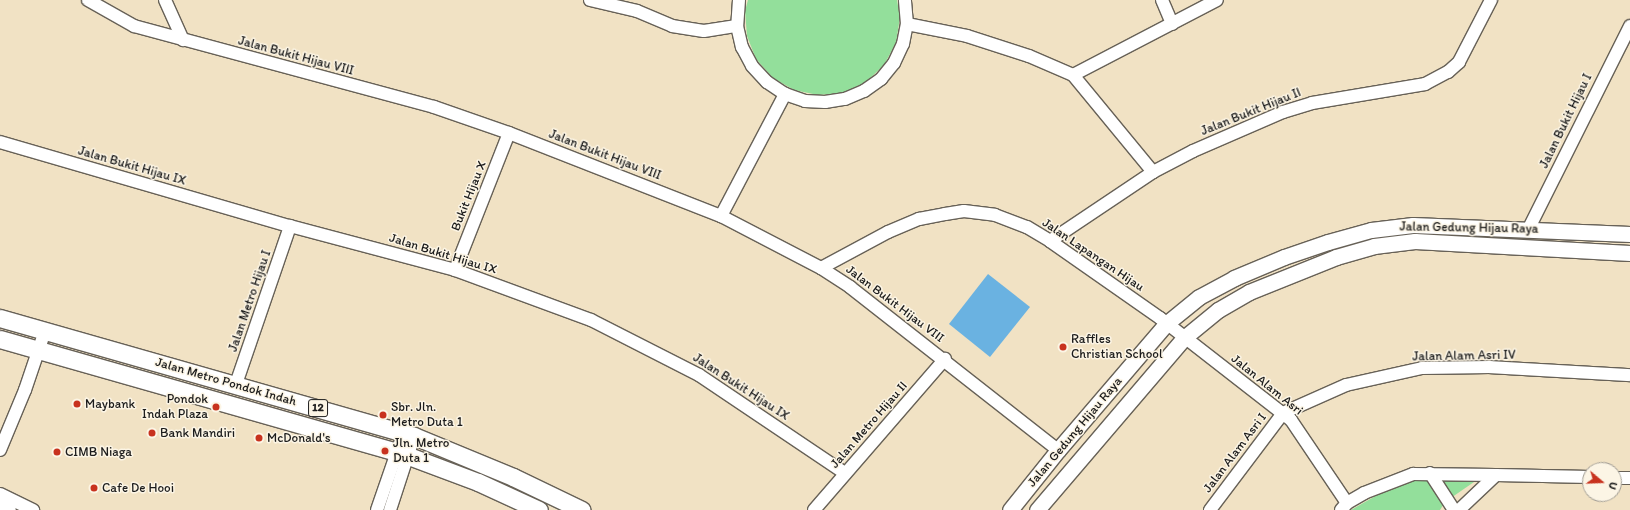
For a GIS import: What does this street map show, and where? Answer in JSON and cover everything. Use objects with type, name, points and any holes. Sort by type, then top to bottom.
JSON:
[{"type":"highway","name":"Jalan Metro Pondok Indah","points":[[0,318],[409,434],[513,477],[582,510]]},
{"type":"highway","name":"Jalan Metro Pondok Indah","points":[[0,340],[403,454],[478,482],[539,510]]},
{"type":"main road","name":"Jalan Gedung Hijau Raya","points":[[1010,510],[1058,450],[1167,323],[1199,297],[1234,278],[1284,257],[1371,230],[1413,225],[1529,228],[1630,234]]},
{"type":"main road","name":"Jalan Gedung Hijau Raya","points":[[1037,510],[1075,462],[1185,337],[1218,310],[1249,292],[1336,257],[1374,246],[1416,241],[1630,253]]},
{"type":"street","name":"Jalan Bukit Hijau VIII","points":[[88,0],[134,26],[434,107],[509,133],[722,216],[821,268],[945,359],[1058,450]]},
{"type":"street","points":[[165,0],[183,40]]},
{"type":"street","points":[[590,0],[637,11],[672,26],[704,31],[737,26]]},
{"type":"street","points":[[628,0],[637,11]]},
{"type":"street","points":[[739,0],[737,26],[742,47],[752,66],[767,82],[785,94],[805,101],[825,102],[846,99],[864,91],[881,79],[894,63],[903,44],[907,24],[905,0]]},
{"type":"street","points":[[1162,0],[1172,24]]},
{"type":"street","points":[[1073,75],[1217,0]]},
{"type":"street","name":"Jalan Bukit Hijau II","points":[[1050,240],[1153,172],[1193,151],[1283,112],[1312,103],[1425,84],[1448,72],[1459,62],[1491,0]]},
{"type":"street","points":[[907,24],[967,36],[1029,56],[1073,75],[1153,172]]},
{"type":"street","name":"Jalan Bukit Hijau I","points":[[1529,228],[1630,26]]},
{"type":"street","points":[[722,216],[785,94]]},
{"type":"street","name":"Bukit Hijau X","points":[[455,270],[509,133]]},
{"type":"street","name":"Jalan Bukit Hijau IX","points":[[0,142],[290,226],[455,270],[585,317],[635,341],[699,375],[845,473]]},
{"type":"street","name":"Jalan Lapangan Hijau","points":[[821,268],[888,232],[919,219],[964,211],[995,215],[1050,240],[1167,323]]},
{"type":"street","name":"Jalan Metro Hijau I","points":[[236,384],[290,226]]},
{"type":"street","name":"Jalan Alam Asri","points":[[1167,323],[1283,414],[1299,429],[1344,506]]},
{"type":"street","points":[[0,450],[45,331]]},
{"type":"street","name":"Jalan Metro Hijau II","points":[[814,510],[945,359]]},
{"type":"street","name":"Jalan Alam Asri IV","points":[[1283,414],[1346,385],[1422,368],[1490,367],[1630,375]]},
{"type":"street","name":"Jalan Alam Asri I","points":[[1210,510],[1283,414]]},
{"type":"street","points":[[390,510],[409,434]]},
{"type":"street","points":[[377,510],[403,454]]},
{"type":"street","points":[[1430,473],[1454,510]]},
{"type":"street","points":[[1344,506],[1390,482],[1413,474],[1496,474],[1582,477]]},
{"type":"street","points":[[1459,510],[1496,474]]},
{"type":"street","points":[[0,494],[33,510]]},
{"type":"street","points":[[0,505],[10,510]]},
{"type":"green space","points":[[748,0],[897,0],[900,17],[896,43],[884,65],[866,82],[843,93],[818,95],[794,90],[773,78],[756,59],[747,36],[745,11]]},
{"type":"green space","points":[[1417,478],[1474,482],[1445,502],[1440,510],[1351,510],[1386,490]]},
{"type":"water","points":[[988,274],[1030,307],[990,357],[949,324]]},
{"type":"place","name":"Raffles Christian School","points":[[1063,347]]},
{"type":"place","name":"Maybank","points":[[77,404]]},
{"type":"place","name":"Pondok Indah Plaza","points":[[216,407]]},
{"type":"place","name":"Sbr. Jln. Metro Duta 1","points":[[383,415]]},
{"type":"place","name":"Bank Mandiri","points":[[152,433]]},
{"type":"place","name":"McDonald's","points":[[259,438]]},
{"type":"place","name":"Jln. Metro Duta 1","points":[[385,451]]},
{"type":"place","name":"CIMB Niaga","points":[[57,452]]},
{"type":"place","name":"Cafe De Hooi","points":[[94,488]]}]
